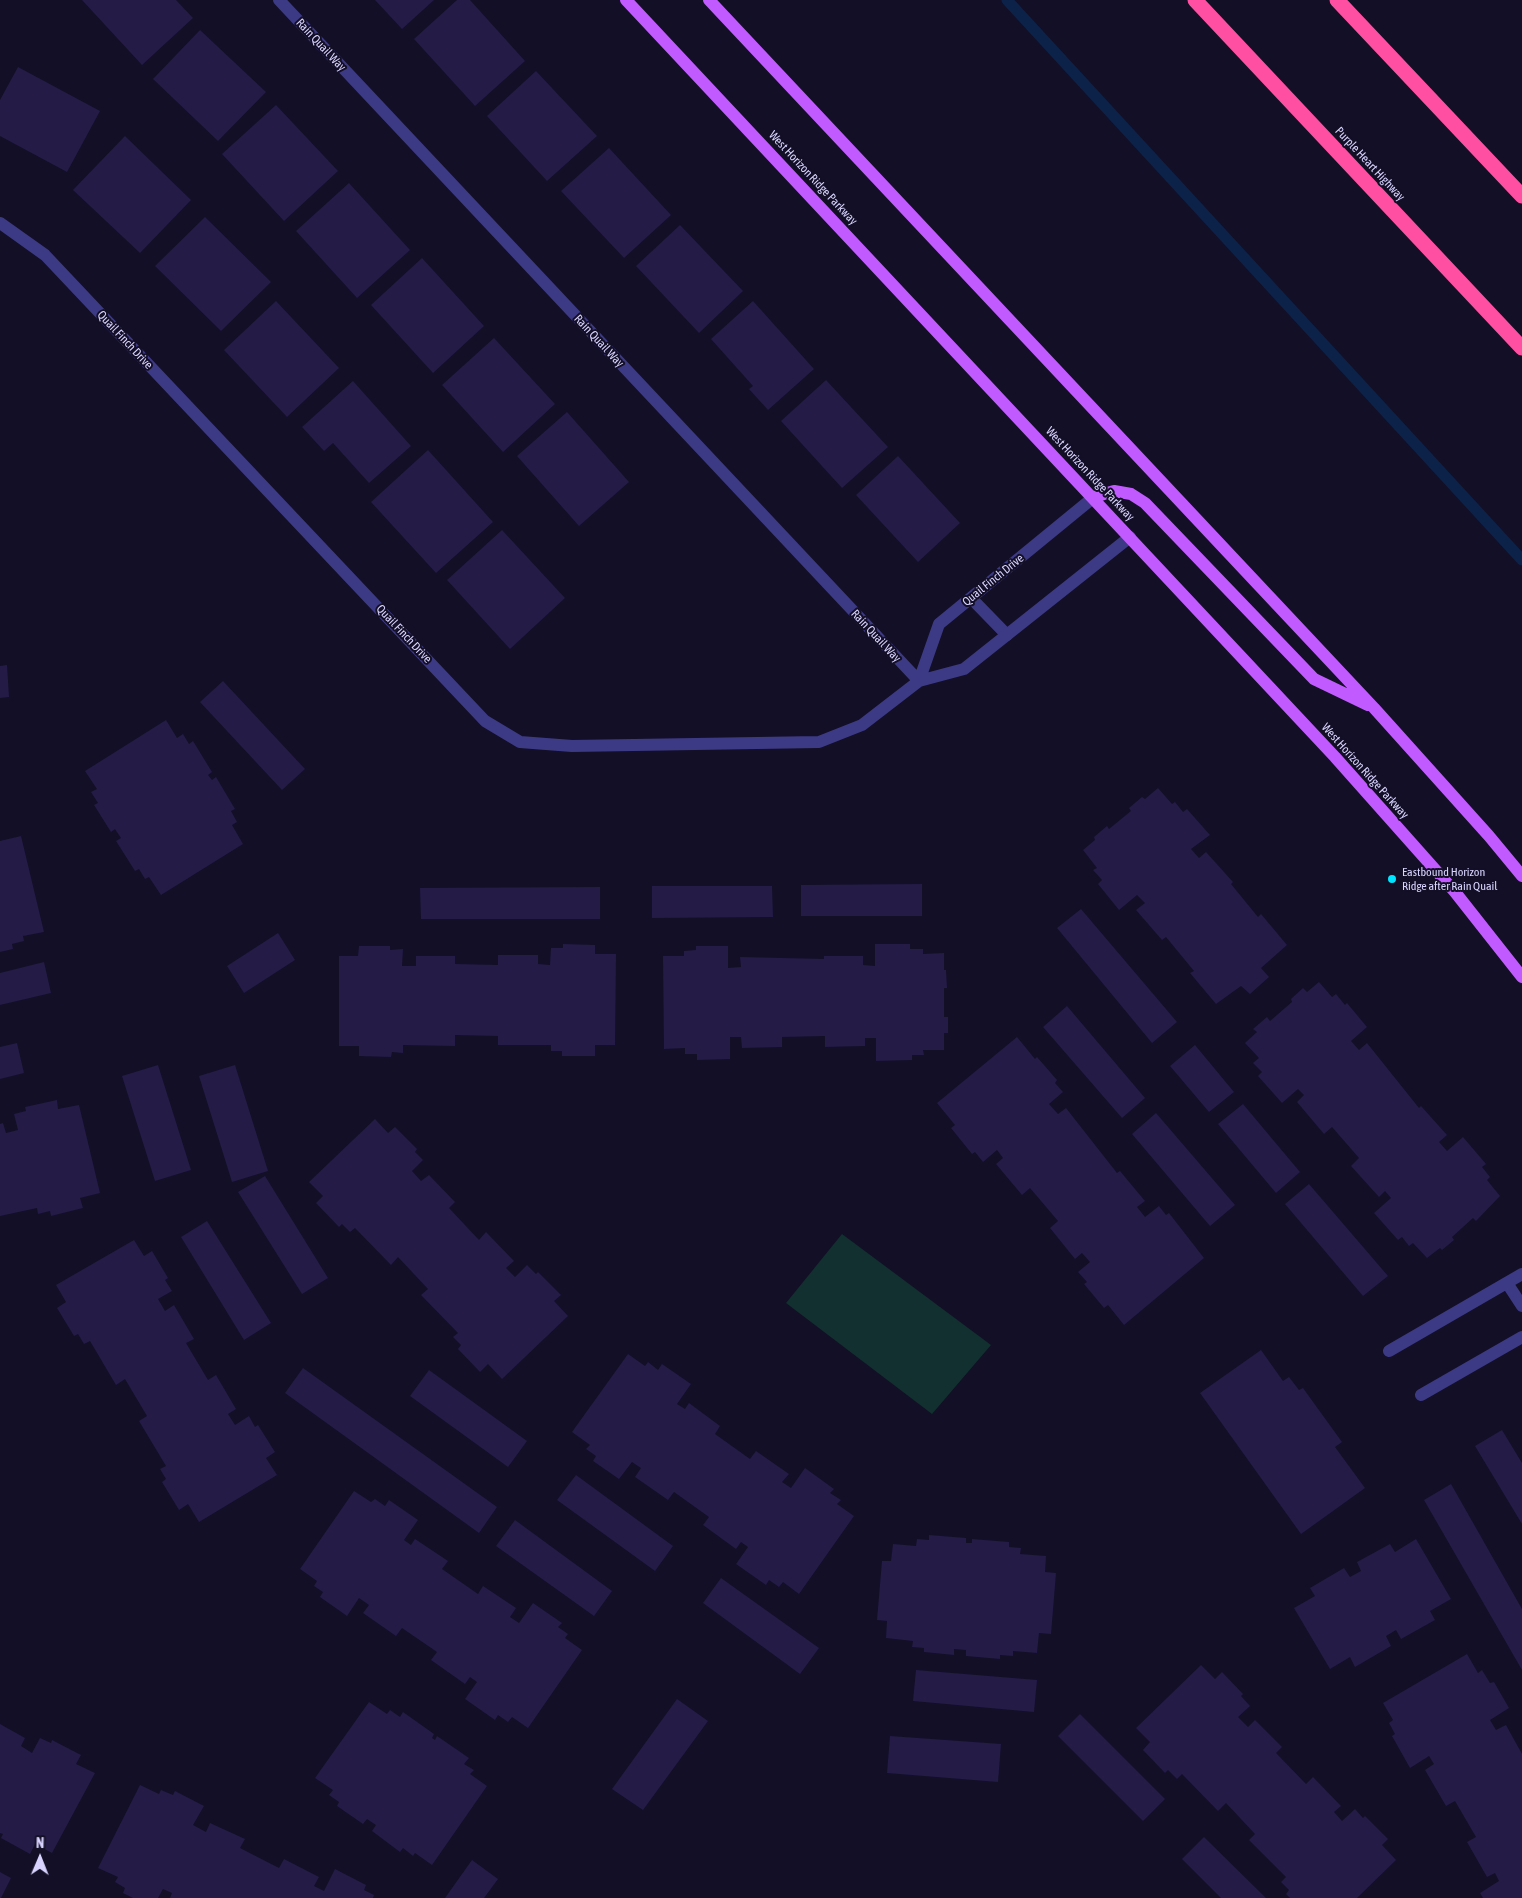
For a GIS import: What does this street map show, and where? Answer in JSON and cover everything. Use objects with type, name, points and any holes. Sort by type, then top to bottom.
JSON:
[{"type":"highway","name":"Purple Heart Highway","points":[[1195,0],[1522,348]]},
{"type":"highway","points":[[1337,0],[1522,196]]},
{"type":"main road","name":"West Horizon Ridge Parkway","points":[[626,0],[1094,497],[1335,757],[1455,892],[1522,977]]},
{"type":"main road","points":[[710,0],[1374,708],[1489,836],[1522,876]]},
{"type":"main road","points":[[1094,497],[1114,491],[1131,494],[1146,503],[1314,679],[1374,708]]},
{"type":"street","name":"Rain Quail Way","points":[[279,0],[918,681]]},
{"type":"street","name":"Quail Finch Drive","points":[[0,223],[46,256],[486,721],[520,742],[572,746],[819,742],[862,725],[918,681],[964,669],[1130,537]]},
{"type":"street","name":"Quail Finch Drive","points":[[918,681],[939,624],[1094,497]]},
{"type":"street","points":[[971,598],[1007,635]]},
{"type":"street","points":[[1389,1351],[1522,1274]]},
{"type":"street","points":[[1507,1283],[1522,1306]]},
{"type":"street","points":[[1421,1395],[1522,1337]]},
{"type":"green space","points":[[842,1234],[991,1345],[932,1414],[786,1303]]},
{"type":"building","points":[[82,0],[176,0],[193,18],[142,65]]},
{"type":"building","points":[[375,0],[434,0],[402,29]]},
{"type":"building","points":[[457,0],[470,0],[525,61],[475,106],[414,39]]},
{"type":"building","points":[[200,30],[266,92],[218,141],[153,79]]},
{"type":"building","points":[[18,67],[100,111],[67,172],[0,136],[0,100]]},
{"type":"building","points":[[536,71],[597,136],[547,181],[487,116]]},
{"type":"building","points":[[276,105],[338,171],[284,221],[222,154]]},
{"type":"building","points":[[125,136],[191,200],[140,253],[73,190]]},
{"type":"building","points":[[609,148],[671,215],[624,258],[561,191]]},
{"type":"building","points":[[349,183],[410,250],[357,298],[296,231]]},
{"type":"building","points":[[205,217],[271,282],[221,331],[155,266]]},
{"type":"building","points":[[680,225],[743,291],[699,333],[636,266]]},
{"type":"building","points":[[422,258],[484,326],[433,373],[371,305]]},
{"type":"building","points":[[276,301],[339,368],[287,417],[224,350]]},
{"type":"building","points":[[753,301],[814,369],[768,410],[749,389],[753,386],[711,339]]},
{"type":"building","points":[[494,338],[555,404],[503,452],[442,385]]},
{"type":"building","points":[[826,380],[888,447],[842,488],[781,421]]},
{"type":"building","points":[[353,381],[411,446],[369,483],[333,443],[324,451],[302,427]]},
{"type":"building","points":[[567,412],[629,482],[579,526],[517,456]]},
{"type":"building","points":[[428,450],[493,522],[436,573],[371,502]]},
{"type":"building","points":[[898,456],[960,523],[918,562],[856,495]]},
{"type":"building","points":[[502,530],[565,598],[510,649],[447,580]]},
{"type":"building","points":[[7,665],[9,697],[0,698],[0,666]]},
{"type":"building","points":[[223,681],[305,769],[282,790],[200,702]]},
{"type":"building","points":[[166,720],[177,738],[183,734],[189,744],[193,741],[212,772],[208,775],[212,780],[216,777],[235,809],[231,811],[237,822],[232,825],[243,844],[161,895],[149,877],[145,879],[139,869],[135,871],[116,841],[121,838],[115,829],[111,832],[94,805],[98,803],[91,792],[97,789],[85,771]]},
{"type":"building","points":[[1158,788],[1172,804],[1175,802],[1183,812],[1187,809],[1210,835],[1191,849],[1199,858],[1206,852],[1233,882],[1231,884],[1258,917],[1261,914],[1287,945],[1261,968],[1269,977],[1250,994],[1241,986],[1216,1004],[1190,973],[1194,971],[1166,937],[1162,940],[1136,910],[1145,903],[1137,895],[1119,910],[1098,884],[1102,880],[1093,870],[1097,868],[1083,850],[1107,826],[1109,829],[1131,811],[1129,808],[1142,797],[1145,799]]},
{"type":"building","points":[[21,836],[44,932],[23,936],[24,941],[12,944],[13,949],[0,952],[0,841]]},
{"type":"building","points":[[922,884],[922,916],[801,916],[801,885]]},
{"type":"building","points":[[652,886],[772,886],[773,917],[652,918]]},
{"type":"building","points":[[600,887],[600,919],[421,919],[420,888]]},
{"type":"building","points":[[1081,909],[1177,1022],[1152,1043],[1057,928]]},
{"type":"building","points":[[278,933],[295,960],[244,993],[227,966]]},
{"type":"building","points":[[563,944],[595,945],[595,954],[616,954],[615,1045],[595,1045],[595,1056],[562,1056],[562,1051],[551,1051],[551,1045],[498,1045],[498,1036],[455,1035],[455,1046],[403,1045],[403,1053],[392,1052],[391,1057],[359,1056],[359,1046],[339,1046],[339,956],[358,956],[359,946],[390,946],[390,950],[403,949],[402,966],[416,966],[416,956],[455,956],[455,964],[498,965],[498,955],[538,955],[538,964],[550,965],[551,948],[563,948]]},
{"type":"building","points":[[875,944],[910,944],[910,949],[923,949],[923,954],[944,953],[947,988],[944,988],[944,1017],[948,1017],[948,1033],[944,1033],[944,1050],[923,1050],[924,1055],[912,1055],[912,1060],[876,1061],[876,1038],[865,1038],[865,1046],[825,1047],[825,1036],[782,1037],[782,1047],[742,1048],[741,1037],[730,1037],[730,1059],[697,1060],[697,1054],[685,1054],[685,1048],[664,1049],[663,956],[684,956],[684,951],[696,950],[696,946],[728,946],[728,968],[741,967],[740,957],[824,959],[824,956],[863,956],[863,965],[875,966]]},
{"type":"building","points":[[44,962],[51,993],[0,1005],[0,973]]},
{"type":"building","points":[[1319,982],[1332,997],[1336,994],[1345,1005],[1347,1003],[1367,1027],[1351,1041],[1359,1050],[1367,1043],[1419,1108],[1421,1106],[1447,1135],[1439,1142],[1447,1151],[1463,1137],[1486,1164],[1482,1167],[1490,1177],[1487,1180],[1500,1196],[1476,1221],[1473,1218],[1452,1237],[1454,1240],[1442,1250],[1440,1248],[1427,1258],[1413,1243],[1409,1246],[1402,1237],[1398,1240],[1374,1213],[1391,1198],[1385,1191],[1379,1197],[1351,1166],[1359,1158],[1332,1127],[1324,1134],[1297,1102],[1304,1095],[1298,1089],[1282,1103],[1258,1076],[1262,1072],[1253,1063],[1259,1058],[1245,1043],[1257,1032],[1253,1029],[1267,1017],[1270,1021],[1292,1002],[1291,999],[1303,988],[1307,992]]},
{"type":"building","points":[[1067,1006],[1145,1098],[1122,1118],[1043,1027]]},
{"type":"building","points":[[1017,1037],[1035,1059],[1037,1057],[1057,1080],[1055,1083],[1063,1092],[1049,1104],[1058,1114],[1066,1108],[1117,1173],[1120,1171],[1145,1201],[1137,1207],[1145,1217],[1159,1206],[1166,1215],[1169,1213],[1204,1258],[1124,1325],[1108,1305],[1104,1308],[1084,1284],[1087,1282],[1078,1272],[1090,1262],[1082,1253],[1075,1259],[1050,1228],[1058,1221],[1030,1188],[1022,1195],[996,1164],[1003,1158],[997,1150],[983,1162],[975,1152],[972,1154],[951,1128],[955,1125],[937,1103]]},
{"type":"building","points":[[17,1043],[24,1073],[0,1079],[0,1047]]},
{"type":"building","points":[[1195,1045],[1234,1092],[1209,1112],[1170,1066]]},
{"type":"building","points":[[158,1065],[191,1170],[155,1181],[122,1076]]},
{"type":"building","points":[[235,1065],[268,1171],[232,1182],[199,1076]]},
{"type":"building","points":[[57,1100],[58,1109],[79,1105],[100,1193],[80,1198],[83,1208],[51,1216],[50,1211],[38,1214],[37,1208],[0,1216],[0,1124],[3,1123],[6,1133],[18,1130],[14,1114],[26,1111],[25,1107]]},
{"type":"building","points":[[1243,1104],[1300,1172],[1276,1193],[1218,1124]]},
{"type":"building","points":[[1156,1113],[1235,1205],[1210,1226],[1132,1134]]},
{"type":"building","points":[[375,1119],[388,1133],[395,1127],[417,1149],[415,1152],[423,1160],[412,1171],[421,1181],[429,1175],[455,1202],[449,1208],[479,1240],[486,1232],[514,1261],[506,1268],[515,1277],[527,1265],[536,1274],[538,1272],[561,1295],[554,1301],[568,1316],[502,1379],[488,1364],[480,1372],[458,1349],[461,1345],[453,1337],[458,1333],[421,1295],[428,1289],[398,1257],[391,1265],[355,1228],[350,1232],[342,1224],[339,1227],[316,1203],[323,1196],[309,1182]]},
{"type":"building","points":[[265,1176],[328,1278],[302,1294],[238,1192]]},
{"type":"building","points":[[1309,1184],[1388,1276],[1363,1296],[1285,1204]]},
{"type":"building","points":[[207,1221],[271,1323],[244,1340],[181,1237]]},
{"type":"building","points":[[134,1240],[144,1256],[152,1251],[168,1278],[165,1280],[172,1291],[158,1299],[165,1311],[174,1305],[194,1339],[186,1343],[208,1380],[216,1375],[236,1409],[228,1414],[235,1425],[249,1416],[255,1427],[258,1425],[275,1452],[266,1458],[277,1475],[199,1522],[188,1504],[179,1510],[162,1482],[166,1479],[160,1469],[166,1466],[139,1421],[147,1416],[125,1379],[116,1385],[90,1341],[84,1344],[78,1334],[74,1336],[57,1308],[66,1302],[56,1285]]},
{"type":"building","points":[[1261,1350],[1283,1381],[1289,1377],[1299,1390],[1303,1388],[1342,1442],[1335,1447],[1365,1488],[1301,1534],[1200,1393]]},
{"type":"building","points":[[628,1354],[645,1366],[648,1362],[658,1370],[662,1364],[691,1384],[677,1404],[685,1409],[689,1403],[720,1426],[715,1434],[750,1459],[756,1451],[789,1474],[782,1482],[791,1488],[805,1468],[834,1489],[830,1493],[841,1500],[837,1504],[854,1516],[799,1594],[783,1582],[779,1587],[769,1580],[766,1585],[736,1564],[748,1547],[741,1542],[736,1549],[703,1525],[709,1517],[674,1492],[668,1500],[635,1477],[641,1468],[632,1462],[619,1479],[593,1461],[596,1456],[586,1449],[590,1445],[572,1432]]},
{"type":"building","points":[[303,1368],[497,1507],[479,1533],[285,1393]]},
{"type":"building","points":[[429,1370],[527,1441],[508,1467],[410,1396]]},
{"type":"building","points":[[1502,1430],[1522,1463],[1522,1524],[1475,1446]]},
{"type":"building","points":[[576,1475],[673,1546],[655,1571],[557,1500]]},
{"type":"building","points":[[1451,1484],[1522,1609],[1522,1670],[1424,1500]]},
{"type":"building","points":[[354,1491],[371,1502],[375,1499],[385,1506],[389,1500],[418,1520],[404,1540],[411,1545],[415,1539],[448,1561],[442,1569],[478,1594],[483,1586],[516,1608],[510,1617],[519,1623],[533,1603],[562,1623],[558,1627],[568,1634],[565,1638],[582,1650],[528,1728],[512,1717],[508,1722],[498,1715],[495,1720],[465,1699],[477,1682],[470,1677],[465,1684],[431,1660],[437,1652],[402,1628],[396,1636],[363,1613],[369,1605],[359,1598],[347,1616],[320,1597],[323,1592],[314,1586],[317,1581],[300,1569]]},
{"type":"building","points":[[515,1520],[612,1591],[594,1616],[496,1546]]},
{"type":"building","points":[[929,1535],[966,1538],[966,1543],[972,1543],[972,1539],[1009,1542],[1009,1547],[1021,1548],[1020,1554],[1046,1556],[1045,1572],[1056,1573],[1051,1634],[1039,1633],[1037,1653],[1013,1651],[1013,1656],[1000,1655],[1000,1659],[966,1656],[966,1650],[954,1649],[954,1655],[924,1652],[924,1648],[912,1647],[913,1641],[886,1638],[887,1621],[877,1620],[882,1561],[891,1561],[893,1544],[916,1546],[917,1539],[929,1540]]},
{"type":"building","points":[[1416,1539],[1451,1599],[1430,1611],[1435,1620],[1401,1639],[1396,1630],[1386,1636],[1391,1646],[1355,1667],[1350,1657],[1330,1669],[1294,1608],[1315,1596],[1310,1588],[1344,1568],[1350,1577],[1361,1571],[1357,1562],[1390,1544],[1395,1552]]},
{"type":"building","points":[[721,1578],[819,1648],[800,1674],[703,1603]]},
{"type":"building","points":[[1467,1654],[1478,1673],[1482,1670],[1490,1683],[1494,1682],[1509,1708],[1490,1720],[1496,1730],[1506,1725],[1522,1754],[1522,1898],[1483,1898],[1480,1893],[1499,1881],[1495,1873],[1487,1877],[1467,1842],[1476,1837],[1455,1801],[1446,1806],[1425,1770],[1434,1764],[1429,1756],[1410,1768],[1392,1736],[1395,1734],[1389,1723],[1393,1720],[1383,1703]]},
{"type":"building","points":[[1201,1665],[1215,1679],[1222,1672],[1243,1694],[1241,1696],[1250,1706],[1238,1717],[1248,1727],[1255,1720],[1282,1747],[1276,1753],[1306,1784],[1313,1777],[1341,1806],[1334,1812],[1342,1821],[1355,1809],[1363,1818],[1365,1816],[1388,1839],[1382,1845],[1396,1860],[1357,1898],[1290,1898],[1286,1894],[1289,1890],[1281,1882],[1286,1877],[1249,1840],[1255,1834],[1226,1803],[1218,1811],[1182,1774],[1177,1779],[1168,1770],[1165,1773],[1143,1750],[1150,1742],[1136,1728]]},
{"type":"building","points":[[916,1670],[1037,1680],[1034,1712],[913,1701]]},
{"type":"building","points":[[677,1699],[708,1721],[643,1810],[612,1789]]},
{"type":"building","points":[[369,1702],[387,1714],[390,1710],[400,1717],[403,1712],[434,1734],[432,1738],[435,1740],[437,1736],[469,1758],[464,1764],[474,1770],[470,1774],[487,1786],[432,1865],[415,1853],[413,1856],[403,1848],[400,1852],[372,1831],[376,1825],[367,1819],[363,1824],[337,1806],[339,1802],[329,1795],[333,1790],[315,1778]]},
{"type":"building","points":[[1080,1714],[1165,1799],[1143,1821],[1058,1736]]},
{"type":"building","points":[[0,1724],[25,1738],[21,1746],[32,1753],[40,1738],[51,1743],[52,1740],[81,1755],[76,1764],[95,1773],[52,1853],[35,1844],[30,1854],[1,1838],[3,1834],[0,1833]]},
{"type":"building","points":[[890,1736],[1001,1744],[998,1782],[887,1773]]},
{"type":"building","points":[[140,1785],[159,1794],[161,1790],[173,1795],[175,1791],[204,1806],[193,1825],[206,1832],[210,1823],[245,1839],[240,1848],[279,1868],[284,1859],[319,1877],[314,1886],[324,1891],[335,1869],[366,1885],[364,1890],[374,1895],[373,1898],[170,1898],[172,1893],[163,1889],[158,1898],[133,1898],[123,1893],[125,1888],[115,1882],[118,1877],[98,1868]]},
{"type":"building","points":[[1204,1837],[1266,1898],[1221,1898],[1182,1859]]},
{"type":"building","points":[[472,1860],[498,1879],[484,1898],[445,1898]]},
{"type":"building","points":[[0,1872],[11,1878],[1,1898],[0,1898]]},
{"type":"waterway","points":[[1007,0],[1522,560]]},
{"type":"place","name":"Eastbound Horizon Ridge after Rain Quail","points":[[1392,879]]}]
